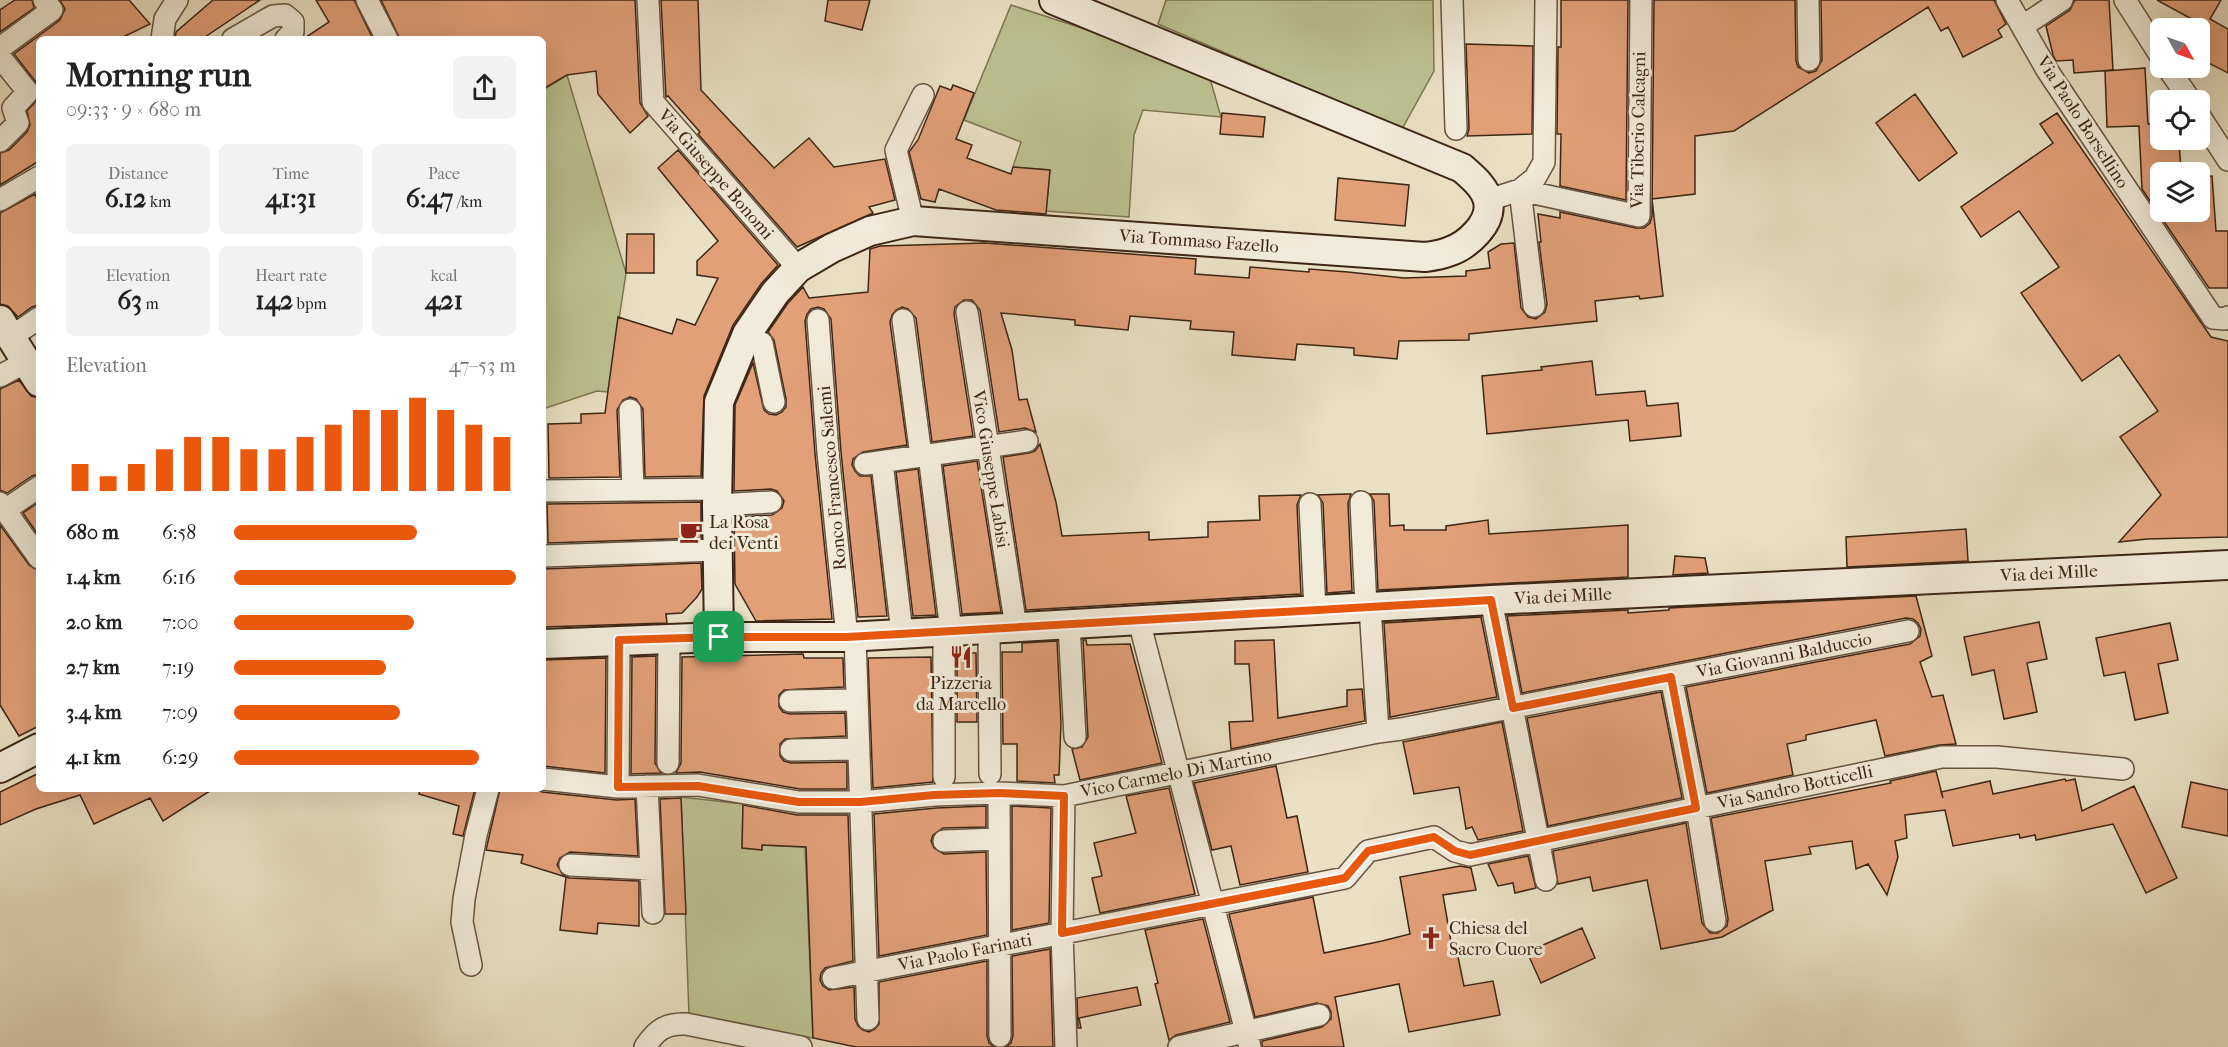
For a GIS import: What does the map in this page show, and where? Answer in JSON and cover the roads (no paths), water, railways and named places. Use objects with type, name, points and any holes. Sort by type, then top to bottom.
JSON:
[{"type":"main road","points":[[1054,0],[1462,168],[1477,181],[1488,200]]},
{"type":"main road","name":"Via Tommaso Fazello","points":[[719,637],[717,497],[719,402],[747,334],[775,293],[798,268],[832,248],[870,231],[913,221],[1425,257],[1449,252],[1466,243],[1484,222],[1488,200]]},
{"type":"main road","points":[[6,329],[32,372]]},
{"type":"main road","name":"Via dei Mille","points":[[546,644],[719,637],[851,636],[1491,600],[2228,565]]},
{"type":"main road","points":[[2,764],[36,749]]},
{"type":"street","points":[[0,48],[52,10],[44,0]]},
{"type":"street","points":[[162,36],[165,19],[177,0]]},
{"type":"street","points":[[367,0],[385,36]]},
{"type":"street","name":"Via Giuseppe Bonomi","points":[[648,0],[652,102],[798,268]]},
{"type":"street","points":[[1452,0],[1456,129]]},
{"type":"street","points":[[1534,306],[1520,190],[1535,178],[1544,162],[1546,0]]},
{"type":"street","name":"Via Tiberio Calcagni","points":[[1488,200],[1520,190],[1640,216],[1641,0]]},
{"type":"street","points":[[1808,0],[1809,60]]},
{"type":"street","name":"Via Paolo Borsellino","points":[[2007,0],[2047,70],[2213,318],[2228,317]]},
{"type":"street","points":[[2023,26],[2062,0]]},
{"type":"street","points":[[2125,0],[2150,39]]},
{"type":"street","points":[[238,36],[273,16],[285,15],[293,22],[293,32],[289,36]]},
{"type":"street","points":[[0,57],[28,92],[13,108],[18,123],[0,141]]},
{"type":"street","points":[[913,221],[896,150],[923,95]]},
{"type":"street","points":[[2210,132],[2228,160]]},
{"type":"street","points":[[0,199],[36,180]]},
{"type":"street","name":"Vico Giuseppe Labisi","points":[[967,312],[987,447],[1002,628],[994,784],[998,839],[1000,1036]]},
{"type":"street","points":[[6,329],[36,319]]},
{"type":"street","name":"Ronco Francesco Salemi","points":[[818,320],[828,453],[851,636],[856,699],[868,1019]]},
{"type":"street","points":[[903,320],[925,456],[947,631],[944,777]]},
{"type":"street","points":[[762,343],[774,402]]},
{"type":"street","points":[[0,376],[32,372]]},
{"type":"street","points":[[630,410],[633,490]]},
{"type":"street","points":[[903,633],[873,463],[1027,441]]},
{"type":"street","points":[[36,490],[2,507],[36,554]]},
{"type":"street","points":[[546,491],[633,490],[771,502]]},
{"type":"street","points":[[1361,502],[1378,732]]},
{"type":"street","points":[[1310,504],[1315,610]]},
{"type":"street","points":[[546,556],[718,550]]},
{"type":"street","points":[[1491,600],[1546,880]]},
{"type":"street","points":[[1139,621],[1248,1039]]},
{"type":"street","points":[[1069,624],[1075,737]]},
{"type":"street","name":"Via Giovanni Balduccio","points":[[1378,732],[1908,631]]},
{"type":"street","points":[[668,764],[669,639]]},
{"type":"street","points":[[618,787],[619,640]]},
{"type":"street","points":[[1671,677],[1715,921]]},
{"type":"street","points":[[790,700],[856,699]]},
{"type":"street","name":"Vico Carmelo Di Martino","points":[[546,779],[618,787],[698,786],[799,802],[860,802],[934,795],[994,784],[1064,796],[1378,732]]},
{"type":"street","points":[[791,750],[858,749]]},
{"type":"street","name":"Via Sandro Botticelli","points":[[1470,855],[1942,757],[1997,758],[2123,769]]},
{"type":"street","points":[[647,786],[653,913]]},
{"type":"street","points":[[471,965],[462,922],[464,899],[476,835],[487,792]]},
{"type":"street","points":[[1064,796],[1062,933],[1066,1047]]},
{"type":"street","name":"Via Paolo Farinati","points":[[832,978],[1345,878],[1368,851],[1434,837],[1455,851],[1470,855]]},
{"type":"street","points":[[944,842],[998,839]]},
{"type":"street","points":[[570,865],[651,869]]},
{"type":"street","points":[[1179,1047],[1248,1039],[1319,1015]]},
{"type":"street","points":[[645,1047],[662,1028],[672,1023],[801,1047]]},
{"type":"place","name":"La Rosa dei Venti","points":[[691,532]]},
{"type":"place","name":"Pizzeria da Marcello","points":[[961,657]]},
{"type":"place","name":"Chiesa del Sacro Cuore","points":[[1431,938]]}]
